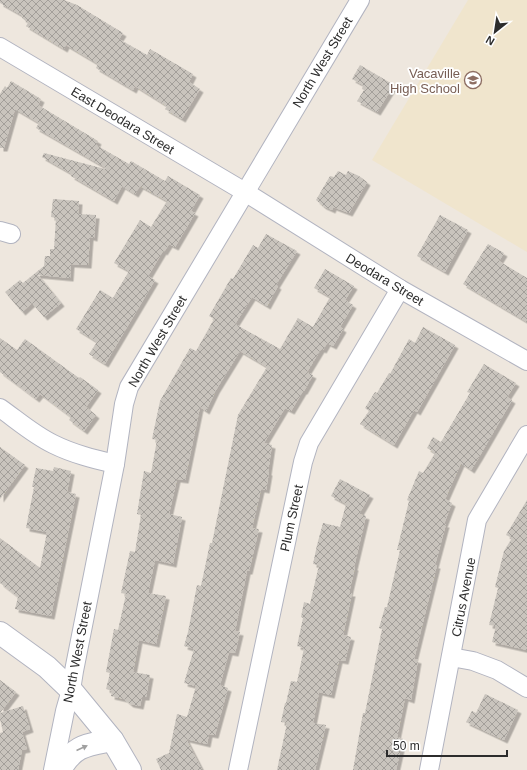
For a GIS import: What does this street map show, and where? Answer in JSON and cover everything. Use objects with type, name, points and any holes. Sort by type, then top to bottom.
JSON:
[{"type":"street","name":"North West Street","points":[[53,770],[65,711],[71,690],[115,464],[124,404],[129,387],[360,0]]},
{"type":"street","name":"East Deodara Street","points":[[0,47],[245,192]]},
{"type":"street","name":"Deodara Street","points":[[245,192],[400,289],[527,361]]},
{"type":"street","name":"Plum Street","points":[[238,770],[302,462],[309,443],[400,289]]},
{"type":"street","points":[[0,408],[53,444],[71,452],[115,464]]},
{"type":"street","name":"Citrus Avenue","points":[[429,770],[477,520],[527,435]]},
{"type":"street","points":[[0,633],[47,667],[71,690],[112,740],[130,770]]},
{"type":"street","points":[[451,657],[473,661],[497,670],[527,688]]},
{"type":"street","points":[[60,770],[69,756],[76,750],[89,745],[112,740]]},
{"type":"shaded area","name":"Vacaville High School","points":[[468,0],[527,0],[527,252],[372,160]]},
{"type":"building","points":[[0,0],[64,0],[77,5],[123,33],[119,39],[147,55],[150,49],[193,74],[189,82],[200,89],[182,119],[165,109],[167,106],[135,86],[133,90],[96,68],[98,64],[66,45],[64,49],[26,26],[28,23],[22,18],[23,16],[0,3]]},
{"type":"building","points":[[360,65],[394,85],[377,112],[357,101],[364,90],[362,89],[363,85],[352,79]]},
{"type":"building","points":[[11,81],[41,99],[38,105],[98,141],[96,145],[129,164],[131,161],[165,181],[168,176],[200,195],[191,211],[195,213],[175,247],[169,244],[148,276],[155,280],[105,364],[89,354],[97,342],[76,329],[100,290],[113,298],[129,271],[114,263],[140,220],[151,227],[167,201],[140,186],[135,194],[122,186],[114,201],[71,176],[72,174],[42,157],[44,153],[105,169],[106,168],[36,128],[39,123],[15,109],[4,148],[0,148],[0,94],[5,86],[7,88]]},
{"type":"building","points":[[338,171],[346,175],[348,171],[367,182],[349,213],[333,207],[332,210],[323,206],[316,200],[330,176],[334,177]]},
{"type":"building","points":[[53,199],[79,201],[78,214],[96,215],[94,238],[90,237],[88,265],[71,264],[70,278],[38,275],[61,303],[44,317],[32,303],[22,312],[5,292],[20,280],[23,283],[44,266],[45,256],[50,256],[50,249],[54,249],[56,218],[51,217]]},
{"type":"building","points":[[440,215],[468,230],[445,272],[417,256]]},
{"type":"building","points":[[266,234],[297,251],[276,285],[278,286],[267,306],[252,297],[235,324],[280,349],[298,318],[313,327],[330,297],[314,288],[325,269],[354,286],[345,300],[353,305],[340,327],[343,329],[333,346],[327,343],[323,350],[321,349],[307,372],[313,375],[304,391],[291,411],[285,408],[264,443],[272,445],[269,472],[266,490],[261,489],[252,528],[259,529],[249,571],[247,571],[235,631],[240,632],[235,653],[229,652],[220,685],[228,688],[215,735],[209,734],[207,744],[186,739],[202,770],[161,770],[156,759],[169,753],[177,714],[187,717],[196,686],[184,683],[194,649],[184,646],[197,585],[201,586],[210,543],[212,543],[238,415],[267,367],[240,351],[216,390],[206,411],[200,407],[185,480],[177,479],[169,514],[182,517],[173,564],[155,560],[148,593],[166,596],[156,644],[139,640],[133,672],[150,675],[146,697],[142,697],[140,706],[130,704],[124,699],[111,696],[112,691],[106,689],[110,673],[106,672],[114,629],[118,630],[126,594],[121,593],[130,551],[135,552],[141,515],[137,514],[144,471],[151,473],[157,440],[152,439],[160,401],[190,348],[196,351],[214,319],[209,316],[231,278],[233,279],[253,245],[258,248]]},
{"type":"building","points":[[488,244],[504,253],[499,261],[527,278],[527,322],[463,284]]},
{"type":"building","points":[[423,327],[455,345],[417,412],[414,410],[394,445],[360,424],[369,411],[365,408],[375,392],[377,393],[389,373],[390,374],[409,339],[415,343]]},
{"type":"building","points":[[0,338],[17,350],[25,339],[98,390],[86,407],[96,415],[84,431],[69,420],[71,417],[40,394],[36,399],[0,372]]},
{"type":"building","points":[[484,364],[516,383],[507,397],[512,400],[479,457],[471,470],[461,463],[445,499],[452,503],[444,524],[446,524],[435,565],[437,565],[414,659],[418,660],[411,700],[405,698],[397,737],[403,739],[396,770],[353,770],[363,713],[365,713],[382,629],[379,628],[385,607],[387,607],[400,550],[397,550],[409,501],[407,500],[419,471],[423,473],[435,453],[427,448],[433,437],[441,442],[470,393],[467,392]]},
{"type":"building","points":[[0,447],[25,465],[0,499]]},
{"type":"building","points":[[54,467],[71,471],[67,492],[76,494],[51,616],[15,609],[18,597],[0,583],[0,538],[40,568],[47,532],[26,528],[36,468],[53,471]]},
{"type":"building","points":[[340,479],[370,495],[359,514],[366,516],[354,567],[349,593],[352,593],[343,635],[351,637],[345,661],[339,660],[331,695],[319,692],[313,723],[326,725],[315,770],[277,770],[287,723],[281,722],[285,703],[291,681],[297,682],[304,648],[297,646],[303,618],[301,617],[304,602],[310,604],[319,565],[313,564],[317,545],[323,523],[340,527],[346,504],[331,496]]},
{"type":"building","points":[[527,500],[527,650],[492,642],[496,626],[489,625],[498,588],[495,587],[504,551],[512,538],[506,535]]},
{"type":"building","points":[[0,680],[16,692],[0,713]]},
{"type":"building","points":[[485,694],[518,710],[504,740],[466,722],[472,711],[476,713]]},
{"type":"building","points":[[23,706],[30,729],[22,732],[27,749],[22,750],[18,770],[0,770],[0,733],[3,732],[0,713]]},
{"type":"place","name":"Vacaville High School","points":[[473,80]]}]
